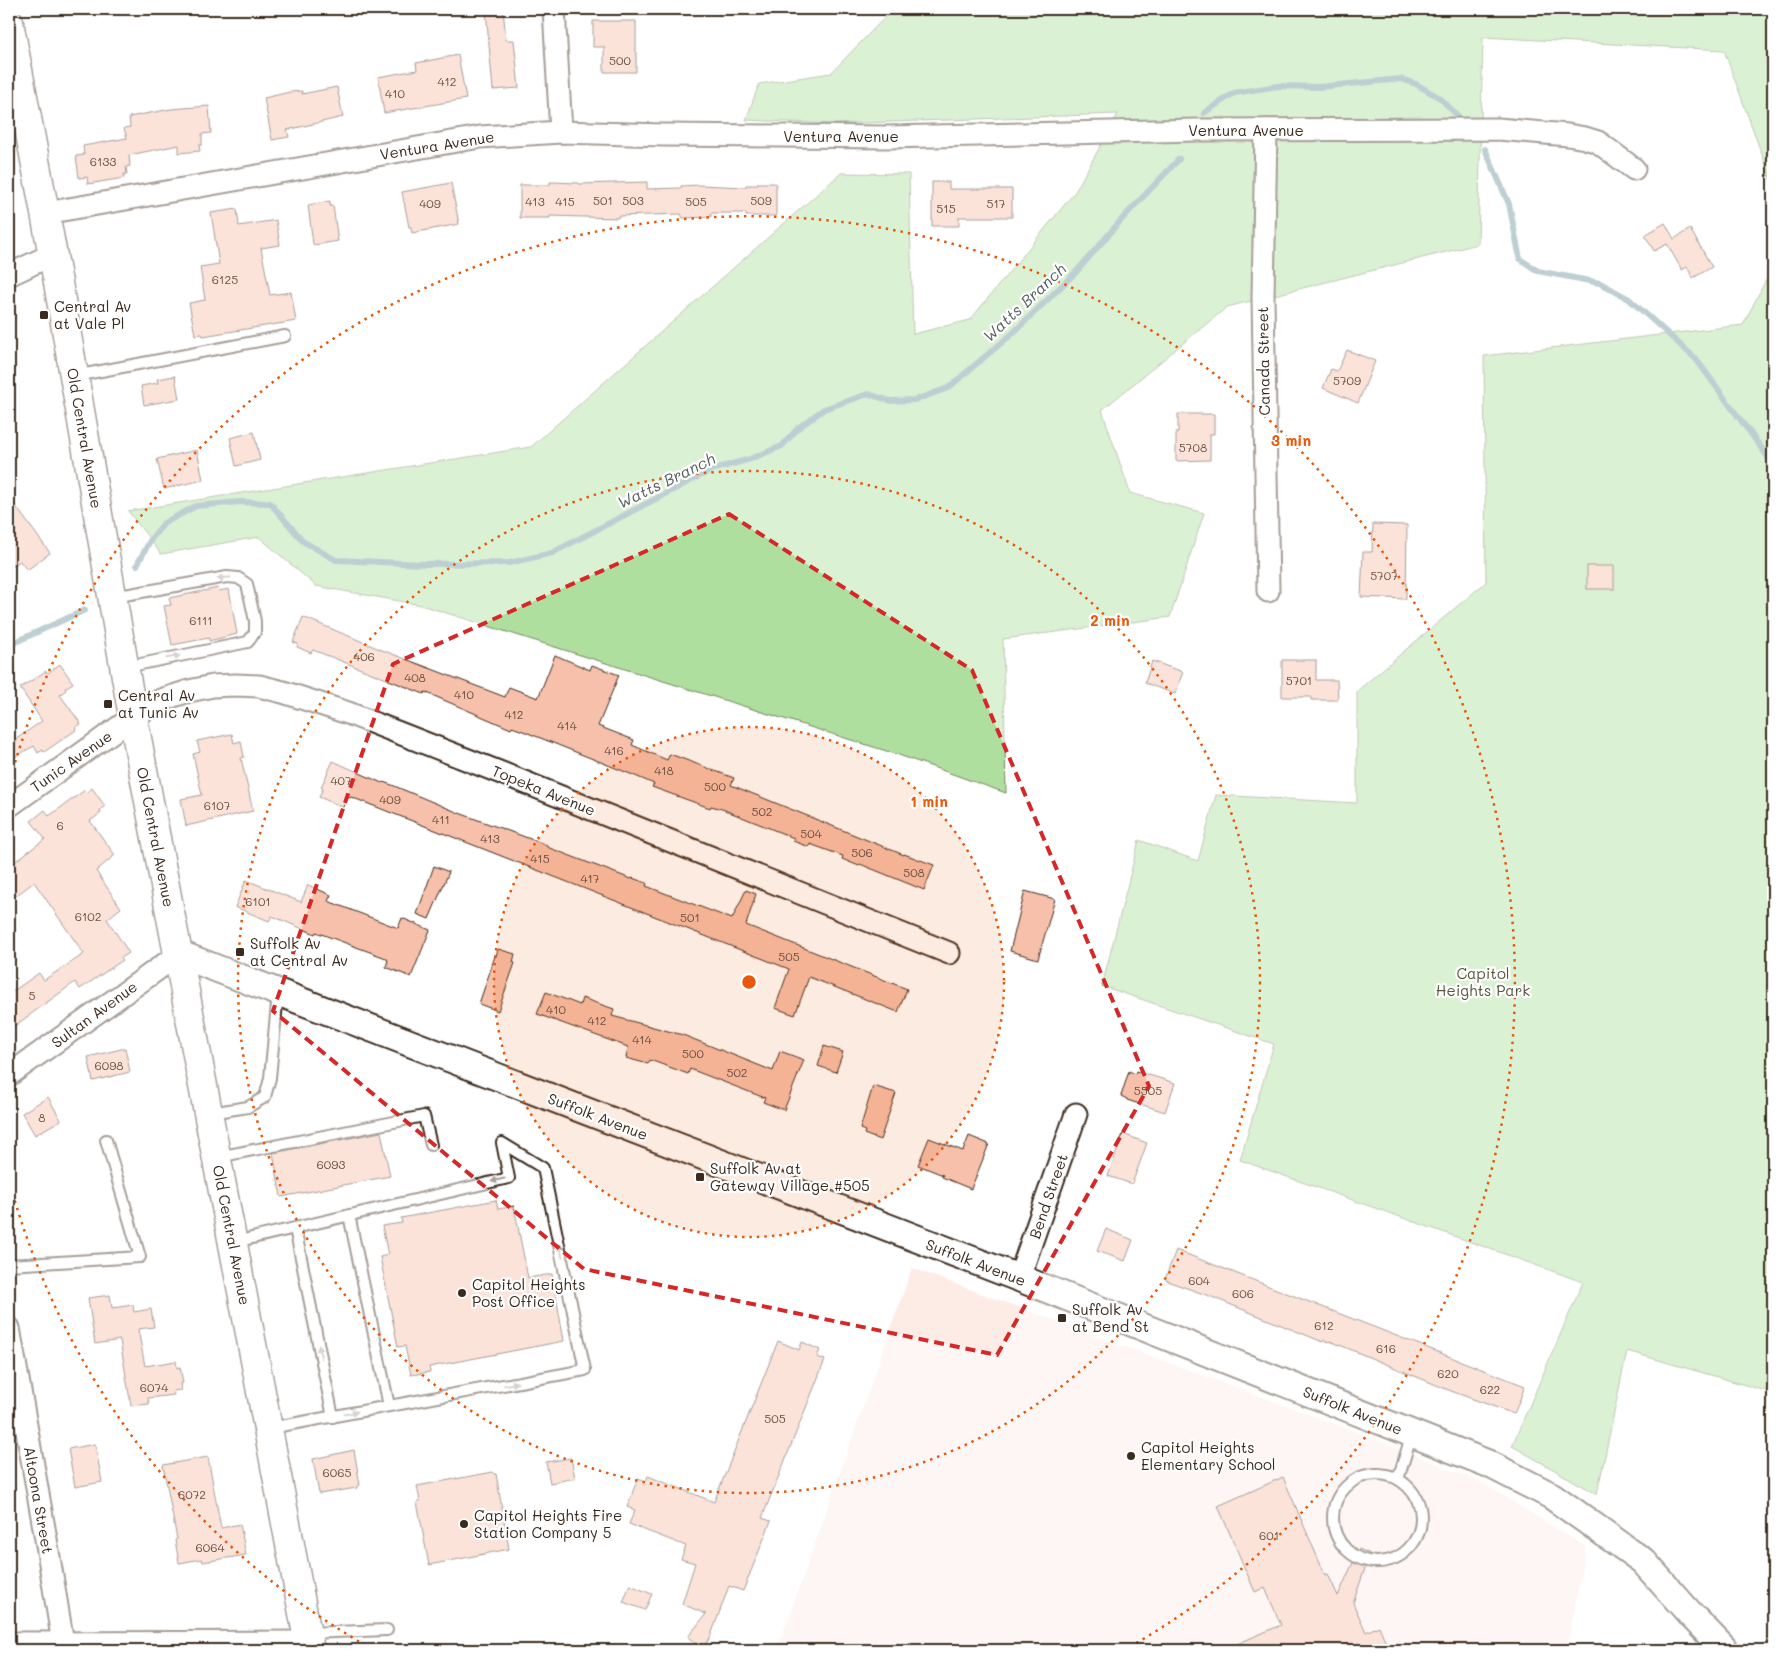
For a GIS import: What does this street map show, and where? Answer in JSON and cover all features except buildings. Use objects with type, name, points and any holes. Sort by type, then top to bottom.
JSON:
[{"type":"main road","name":"Old Central Avenue","points":[[9,22],[24,111],[46,214],[133,717],[309,1642]]},
{"type":"street","points":[[554,9],[561,132]]},
{"type":"street","name":"Ventura Avenue","points":[[46,214],[480,137],[561,132],[887,137],[1197,130],[1498,129],[1585,138],[1598,142],[1634,169]]},
{"type":"street","name":"Canada Street","points":[[1266,130],[1263,298],[1268,591]]},
{"type":"street","points":[[9,274],[53,254]]},
{"type":"street","name":"Topeka Avenue","points":[[133,717],[161,700],[188,691],[213,686],[247,685],[283,692],[348,713],[486,767],[949,953]]},
{"type":"street","name":"Tunic Avenue","points":[[9,806],[133,717]]},
{"type":"street","name":"Suffolk Avenue","points":[[179,954],[1019,1278],[1489,1464],[1552,1496],[1643,1562],[1664,1583],[1692,1617],[1725,1650]]},
{"type":"street","name":"Sultan Avenue","points":[[9,1075],[179,954]]},
{"type":"street","name":"Bend Street","points":[[1019,1278],[1076,1114]]},
{"type":"street","name":"Altoona Street","points":[[9,1328],[47,1545],[75,1645]]},
{"type":"street","points":[[9,1643],[178,1646],[309,1642]]},
{"type":"lane","points":[[74,376],[284,336]]},
{"type":"lane","points":[[112,597],[227,577],[238,578],[247,584],[255,621],[255,632],[248,642],[125,667]]},
{"type":"lane","points":[[209,1114],[248,1108],[265,1097],[270,1078],[278,992]]},
{"type":"lane","points":[[217,1157],[424,1116],[431,1145]]},
{"type":"lane","points":[[9,1265],[140,1257],[106,1140]]},
{"type":"lane","points":[[234,1242],[510,1178],[502,1143],[544,1168],[585,1370],[269,1429]]},
{"type":"lane","points":[[349,1215],[389,1406]]},
{"type":"lane","points":[[295,1228],[333,1417]]},
{"type":"lane","points":[[1398,1479],[1412,1433]]},
{"type":"lane","points":[[1369,1474],[1380,1474],[1398,1479],[1409,1488],[1420,1506],[1420,1528],[1414,1542],[1407,1550],[1395,1558],[1377,1562],[1361,1559],[1347,1550],[1338,1539],[1334,1527],[1334,1512],[1339,1496],[1349,1484],[1369,1474]]},
{"type":"lane","points":[[309,1642],[386,1630]]},
{"type":"highlighted area","points":[[729,514],[972,670],[1149,1086],[997,1355],[584,1269],[273,1011],[393,664]]},
{"type":"shaded area","name":"Capitol Heights Elementary School","points":[[912,1268],[1352,1430],[1481,1482],[1586,1547],[1567,1650],[777,1650]]},
{"type":"green space","points":[[893,9],[1773,9],[1773,185],[1724,50],[1483,37],[1478,244],[1227,307],[1102,410],[1130,493],[1204,513],[1170,617],[1003,639],[1006,793],[896,754],[421,605],[316,586],[259,537],[161,554],[128,511],[531,447],[841,173],[909,174],[913,334],[970,320],[1075,192],[1118,114],[833,124],[746,120],[759,84],[831,73]]},
{"type":"green space","name":"Capitol Heights Park","points":[[1773,266],[1773,1393],[1627,1351],[1597,1494],[1512,1446],[1583,1282],[1240,1160],[1274,1044],[1102,986],[1139,840],[1198,861],[1216,795],[1357,803],[1357,691],[1486,582],[1484,356],[1743,325]]},
{"type":"waterway","name":"Watts Branch","points":[[1204,113],[1234,93],[1278,86],[1319,87],[1401,79],[1416,84],[1440,98],[1458,116]]},
{"type":"waterway","name":"Watts Branch","points":[[1485,149],[1509,204],[1520,259],[1538,271],[1600,283],[1629,299],[1696,359],[1773,464]]},
{"type":"waterway","name":"Watts Branch","points":[[137,565],[151,539],[164,523],[196,506],[239,502],[270,503],[304,542],[336,560],[424,564],[509,563],[552,553],[711,470],[750,459],[782,446],[798,428],[824,409],[868,394],[891,401],[915,400],[948,388],[1013,333],[1077,271],[1123,218],[1179,159]]},
{"type":"waterway","name":"Watts Branch","points":[[9,645],[85,610]]},
{"type":"place","name":"Central Av at Vale Pl","points":[[44,315]]},
{"type":"place","name":"Central Av at Tunic Av","points":[[108,704]]},
{"type":"place","name":"Suffolk Av at Central Av","points":[[240,952]]},
{"type":"place","name":"Suffolk Av at Gateway Village #505","points":[[700,1177]]},
{"type":"place","name":"Capitol Heights Post Office","points":[[462,1293]]},
{"type":"place","name":"Suffolk Av at Bend St","points":[[1062,1318]]},
{"type":"place","name":"Capitol Heights Elementary School","points":[[1131,1456]]},
{"type":"place","name":"Capitol Heights Fire Station Company 5","points":[[464,1524]]}]
